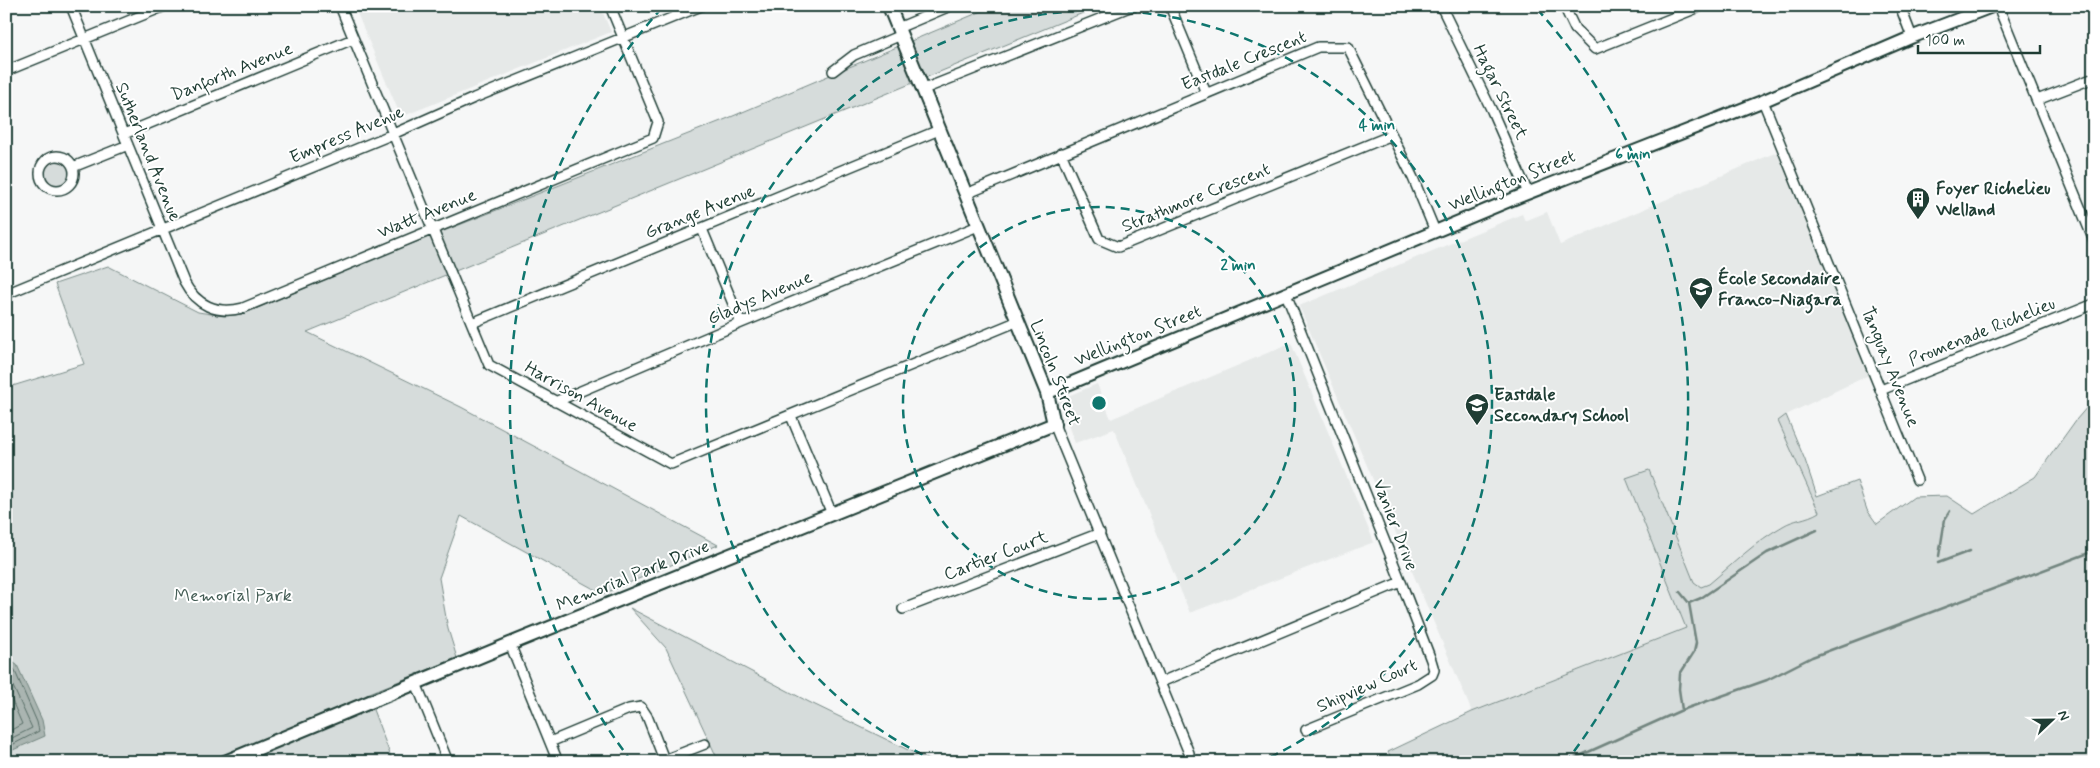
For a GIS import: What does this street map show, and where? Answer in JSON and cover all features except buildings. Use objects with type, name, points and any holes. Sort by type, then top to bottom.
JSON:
[{"type":"main road","name":"Lincoln Street","points":[[889,6],[1046,393],[1054,424]]},
{"type":"main road","name":"Memorial Park Drive","points":[[225,762],[510,644],[1054,424]]},
{"type":"street","name":"Sutherland Avenue","points":[[70,6],[188,290],[204,305]]},
{"type":"street","points":[[6,71],[165,6]]},
{"type":"street","name":"Harrison Avenue","points":[[340,6],[489,365],[671,464],[1016,322]]},
{"type":"street","points":[[610,6],[624,38]]},
{"type":"street","name":"Empress Avenue","points":[[6,294],[393,134],[474,98],[701,6]]},
{"type":"street","points":[[833,71],[854,55],[950,6]]},
{"type":"street","points":[[924,89],[1132,6]]},
{"type":"street","points":[[1170,6],[1206,93]]},
{"type":"street","name":"Hagar Street","points":[[1441,6],[1492,111],[1528,193]]},
{"type":"street","points":[[1564,7],[1575,29],[1595,49],[1702,6]]},
{"type":"street","points":[[1900,6],[1912,38]]},
{"type":"street","name":"Wellington Street","points":[[1046,393],[1435,231],[1763,101],[1993,6]]},
{"type":"street","points":[[1998,6],[2094,240]]},
{"type":"street","name":"Watt Avenue","points":[[204,305],[226,310],[243,308],[653,138],[658,122],[624,38]]},
{"type":"street","name":"Danforth Avenue","points":[[124,134],[353,39]]},
{"type":"street","name":"Eastdale Crescent","points":[[966,194],[1318,47],[1348,47],[1392,135],[1435,231]]},
{"type":"street","points":[[2037,100],[2094,78]]},
{"type":"street","name":"Tanguay Avenue","points":[[1763,101],[1917,480]]},
{"type":"street","name":"Grange Avenue","points":[[472,323],[940,130]]},
{"type":"street","name":"Strathmore Crescent","points":[[1061,153],[1099,239],[1118,248],[1392,135]]},
{"type":"street","points":[[73,166],[128,145]]},
{"type":"street","name":"Gladys Avenue","points":[[555,402],[978,226]]},
{"type":"street","points":[[702,229],[741,323]]},
{"type":"street","name":"Vanier Drive","points":[[1161,682],[1401,582],[1286,294]]},
{"type":"street","name":"Promenade Richelieu","points":[[1882,390],[2094,304]]},
{"type":"street","points":[[791,416],[832,514]]},
{"type":"street","name":"Lincoln Street","points":[[1054,424],[1189,752]]},
{"type":"street","name":"Cartier Court","points":[[903,609],[1100,533]]},
{"type":"street","name":"Shipview Court","points":[[1306,730],[1418,684],[1432,676],[1434,670],[1431,660],[1401,582]]},
{"type":"street","points":[[510,644],[558,762]]},
{"type":"street","points":[[416,683],[448,762]]},
{"type":"street","points":[[550,742],[629,709],[641,707],[647,716],[665,761],[705,744]]},
{"type":"shaded area","points":[[354,6],[600,6],[611,32],[401,117]]},
{"type":"shaded area","points":[[1777,152],[1869,375],[1786,415],[1779,421],[1819,512],[1807,519],[1786,524],[1771,533],[1709,584],[1701,587],[1694,582],[1649,471],[1626,479],[1686,628],[1472,712],[1299,306],[1522,214],[1525,221],[1547,212],[1560,245]]},
{"type":"shaded area","points":[[1291,343],[1374,542],[1190,613],[1114,429],[1075,443],[1058,400],[1097,384],[1111,419]]},
{"type":"green space","name":"Memorial Park","points":[[994,6],[1100,6],[307,332],[461,407],[718,545],[603,594],[461,516],[439,578],[448,629],[457,658],[367,694],[393,762],[6,762],[6,388],[84,364],[55,284],[108,266],[198,312],[224,316],[243,314],[381,256],[726,119]]},
{"type":"green space","points":[[52,161],[62,161],[69,168],[69,178],[62,185],[52,185],[45,178],[45,168]]},
{"type":"green space","points":[[2094,399],[2094,762],[1394,762],[1388,752],[1472,712],[1686,628],[1626,478],[1649,470],[1694,582],[1701,587],[1709,584],[1773,532],[1787,524],[1819,512],[1778,421],[1786,415],[1805,460],[1817,496],[1857,481],[1867,510],[1877,524],[1914,497],[1947,496],[1974,514],[2035,477],[2076,420]]},
{"type":"green space","points":[[630,608],[809,702],[933,762],[719,762],[666,648]]},
{"type":"water","points":[[6,658],[17,665],[42,720],[45,736],[6,753]]},
{"type":"waterway","points":[[1939,556],[1945,519],[1950,511]]},
{"type":"waterway","points":[[1689,603],[1701,598],[1767,553],[1817,530]]},
{"type":"waterway","points":[[1938,563],[1970,551]]},
{"type":"waterway","points":[[1566,762],[1682,710],[1767,680],[1812,657],[2094,551]]},
{"type":"waterway","points":[[1680,592],[1689,603],[1696,643],[1694,652],[1680,674],[1679,689],[1682,710]]},
{"type":"place","name":"Foyer Richelieu Welland","points":[[1918,220]]},
{"type":"place","name":"École secondaire Franco-Niagara","points":[[1701,310]]},
{"type":"place","name":"Eastdale Secondary School","points":[[1477,426]]}]
